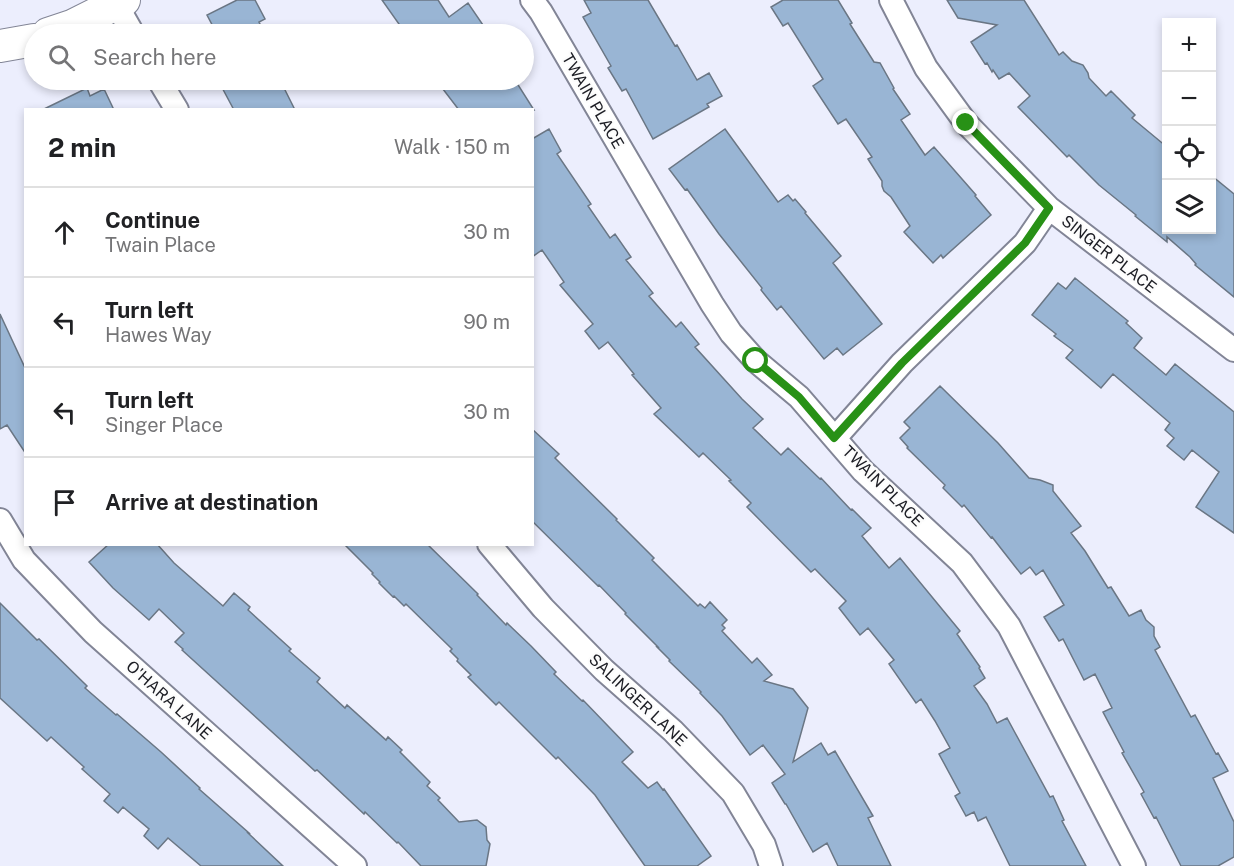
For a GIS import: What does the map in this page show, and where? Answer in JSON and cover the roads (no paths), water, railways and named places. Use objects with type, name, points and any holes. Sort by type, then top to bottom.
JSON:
[{"type":"main road","points":[[76,24],[120,2]]},
{"type":"main road","points":[[0,46],[24,42]]},
{"type":"street","name":"TWAIN PLACE","points":[[532,0],[731,333],[756,361],[799,397],[863,471],[962,563],[1010,626],[1134,866]]},
{"type":"street","name":"SINGER PLACE","points":[[891,0],[926,68],[966,123],[1049,208],[1234,350]]},
{"type":"street","points":[[120,2],[129,24]]},
{"type":"street","points":[[165,90],[176,108]]},
{"type":"street","points":[[834,438],[902,363],[1025,243],[1049,208]]},
{"type":"street","name":"O'HARA LANE","points":[[0,520],[24,560],[93,632],[355,866]]},
{"type":"street","name":"SALINGER LANE","points":[[491,546],[543,608],[604,670],[673,731],[733,793],[764,845],[771,866]]}]
